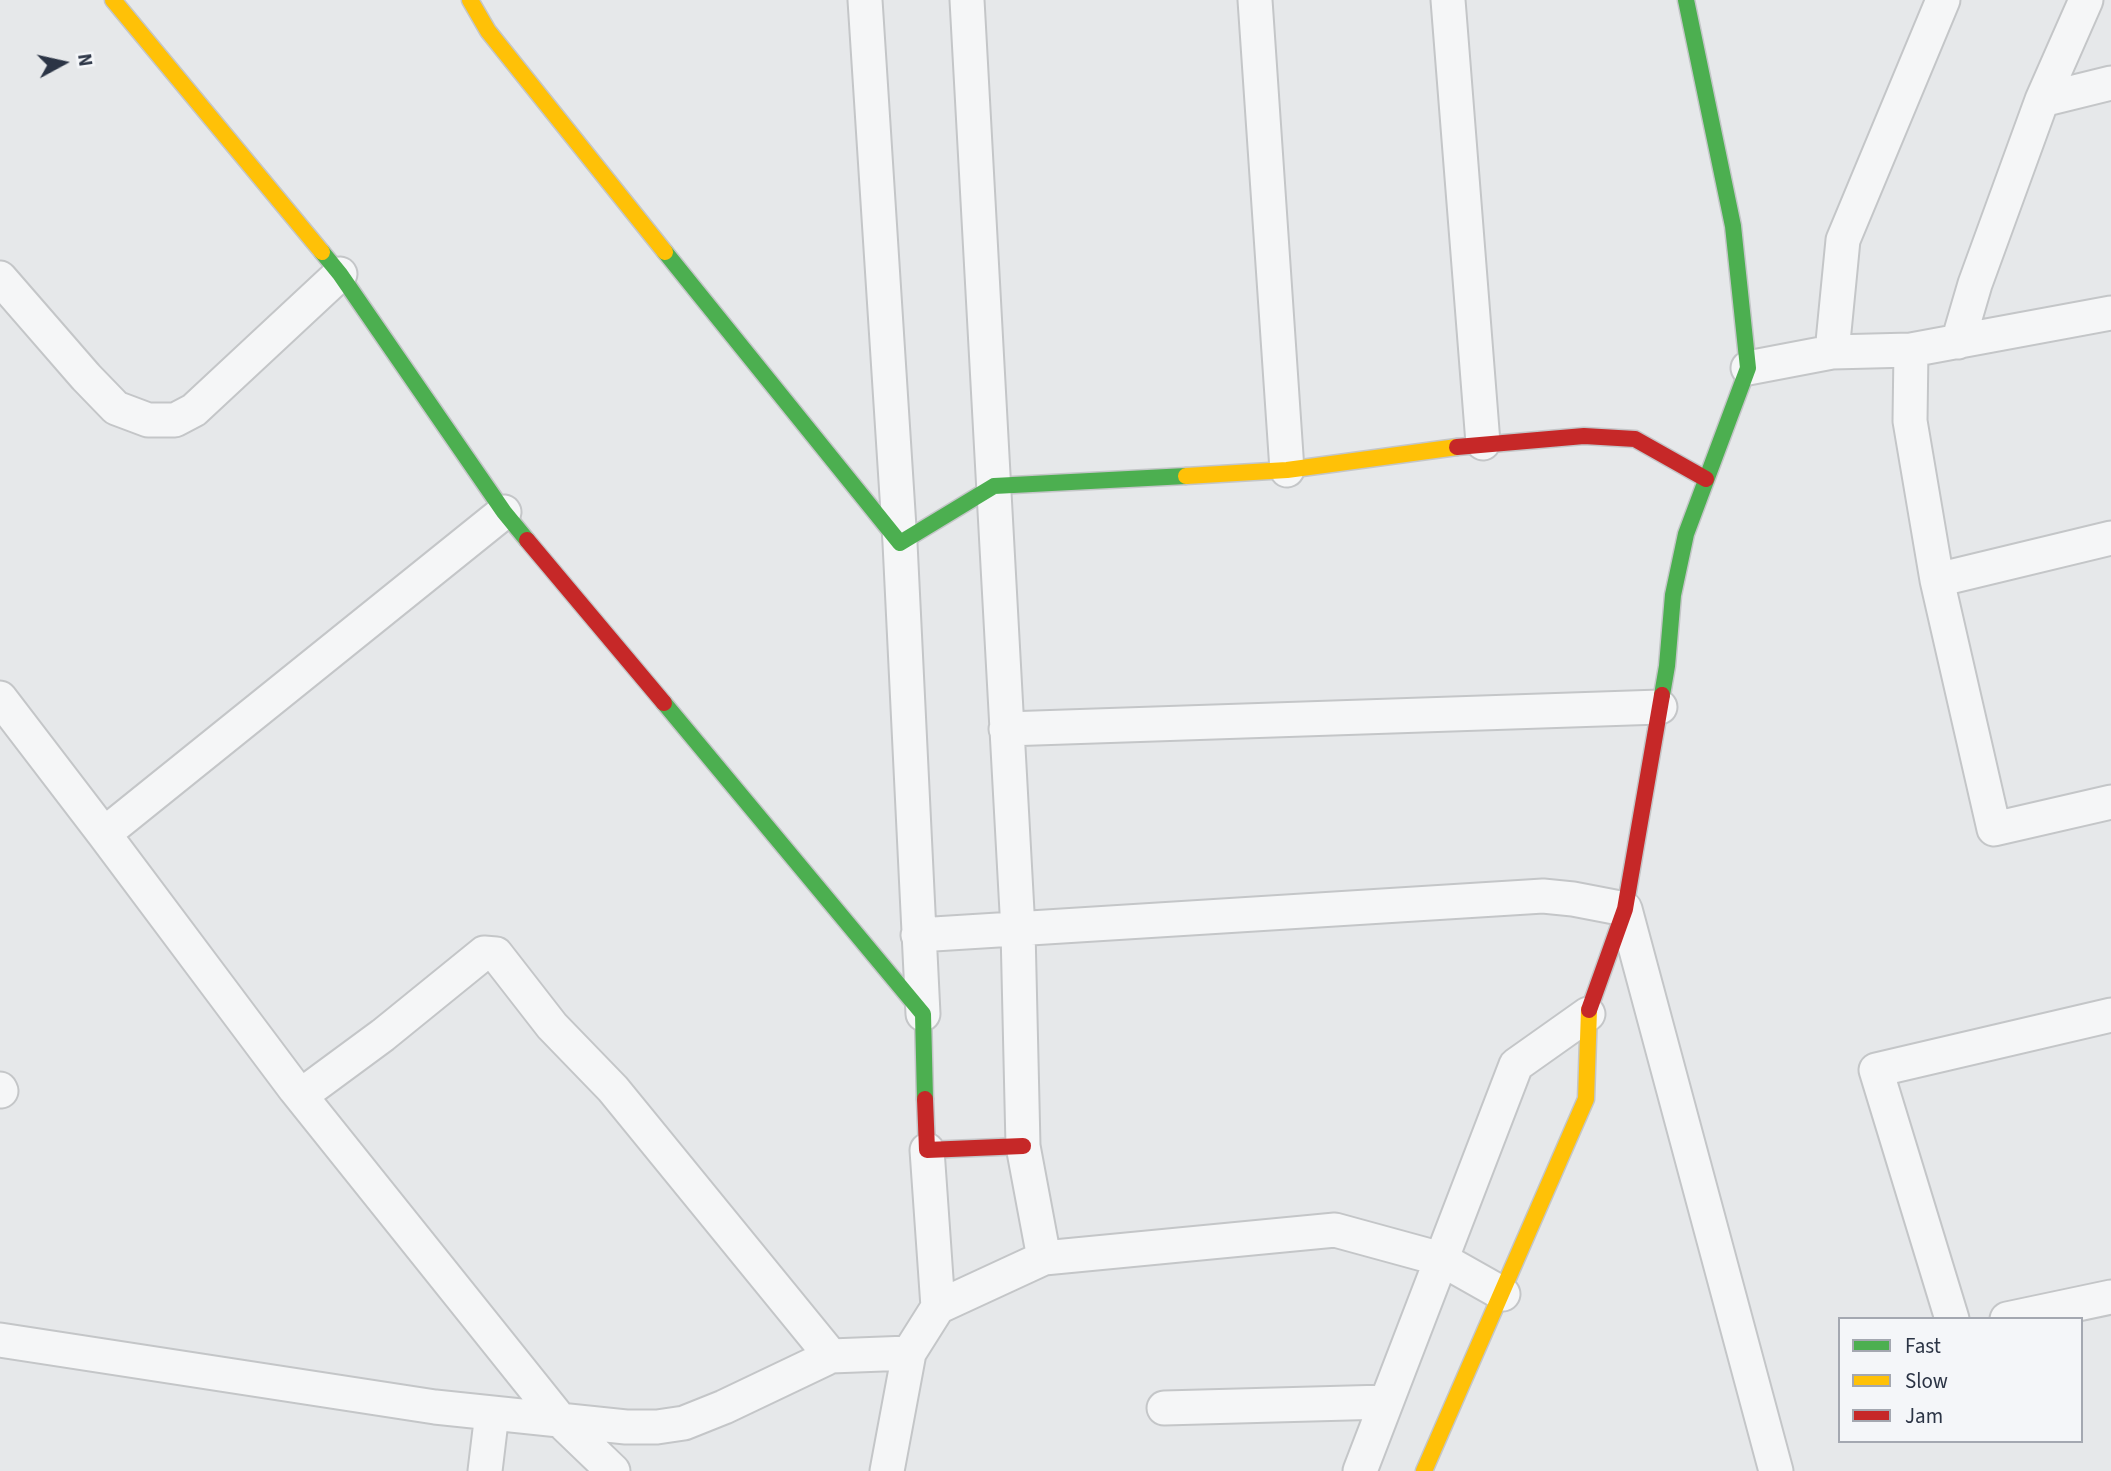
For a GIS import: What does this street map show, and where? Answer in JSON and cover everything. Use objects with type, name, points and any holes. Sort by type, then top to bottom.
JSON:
[{"type":"street","points":[[113,0],[340,274],[504,512],[923,1014]]},
{"type":"street","points":[[470,0],[488,31],[559,121],[900,543]]},
{"type":"street","points":[[865,0],[900,543],[928,1150],[938,1307]]},
{"type":"street","points":[[967,0],[1018,930],[1023,1146],[1044,1258]]},
{"type":"street","points":[[1255,0],[1287,470]]},
{"type":"street","points":[[1448,0],[1483,443]]},
{"type":"street","points":[[1424,1471],[1586,1099],[1588,1014],[1625,909],[1667,666],[1673,595],[1686,534],[1748,368],[1733,226],[1686,0]]},
{"type":"street","points":[[1832,352],[1843,240],[1943,0]]},
{"type":"street","points":[[1958,342],[1975,284],[2042,100],[2085,0]]},
{"type":"street","points":[[2042,100],[2111,83]]},
{"type":"street","points":[[0,278],[116,408],[148,420],[175,420],[194,410],[340,274]]},
{"type":"street","points":[[1748,368],[1832,352],[1911,350],[2111,313]]},
{"type":"street","points":[[1911,350],[1910,421],[1937,580],[1994,829],[2111,802]]},
{"type":"street","points":[[900,543],[994,486],[1287,470],[1483,443],[1584,436],[1635,439],[1706,479]]},
{"type":"street","points":[[104,834],[504,512]]},
{"type":"street","points":[[1937,580],[2111,538]]},
{"type":"street","points":[[0,698],[295,1089],[561,1420],[612,1471]]},
{"type":"street","points":[[1006,729],[1660,708]]},
{"type":"street","points":[[918,935],[1543,896],[1625,909]]},
{"type":"street","points":[[1625,909],[1776,1471]]},
{"type":"street","points":[[295,1089],[307,1091],[383,1035],[484,953],[496,954],[552,1026],[613,1089],[831,1356]]},
{"type":"street","points":[[1360,1471],[1516,1065],[1588,1014]]},
{"type":"street","points":[[1951,1317],[1876,1069],[2111,1015]]},
{"type":"street","points":[[928,1150],[1023,1146]]},
{"type":"street","points":[[887,1471],[909,1353],[938,1307],[1044,1258],[1335,1230],[1441,1259],[1503,1294]]},
{"type":"street","points":[[2016,1317],[2111,1297]]},
{"type":"street","points":[[0,1340],[435,1407],[626,1427],[657,1427],[684,1423],[831,1356],[909,1353]]},
{"type":"street","points":[[1164,1408],[1386,1402]]},
{"type":"street","points":[[485,1471],[492,1413]]},
{"type":"traffic: fast","points":[[1662,695],[1673,595],[1686,534],[1748,368],[1733,226],[1686,0]]},
{"type":"traffic: fast","points":[[322,252],[340,274],[504,512],[527,540]]},
{"type":"traffic: fast","points":[[665,252],[900,543],[994,486],[1186,476]]},
{"type":"traffic: fast","points":[[664,703],[923,1014],[925,1099]]},
{"type":"traffic: slow","points":[[113,0],[322,252]]},
{"type":"traffic: slow","points":[[470,0],[488,31],[665,252]]},
{"type":"traffic: slow","points":[[1186,476],[1287,470],[1457,447]]},
{"type":"traffic: slow","points":[[1424,1471],[1586,1099],[1589,1010]]},
{"type":"traffic: jam","points":[[1457,447],[1584,436],[1635,439],[1706,479]]},
{"type":"traffic: jam","points":[[527,540],[664,703]]},
{"type":"traffic: jam","points":[[1589,1010],[1625,909],[1662,695]]},
{"type":"traffic: jam","points":[[925,1099],[927,1150],[1023,1146]]}]
